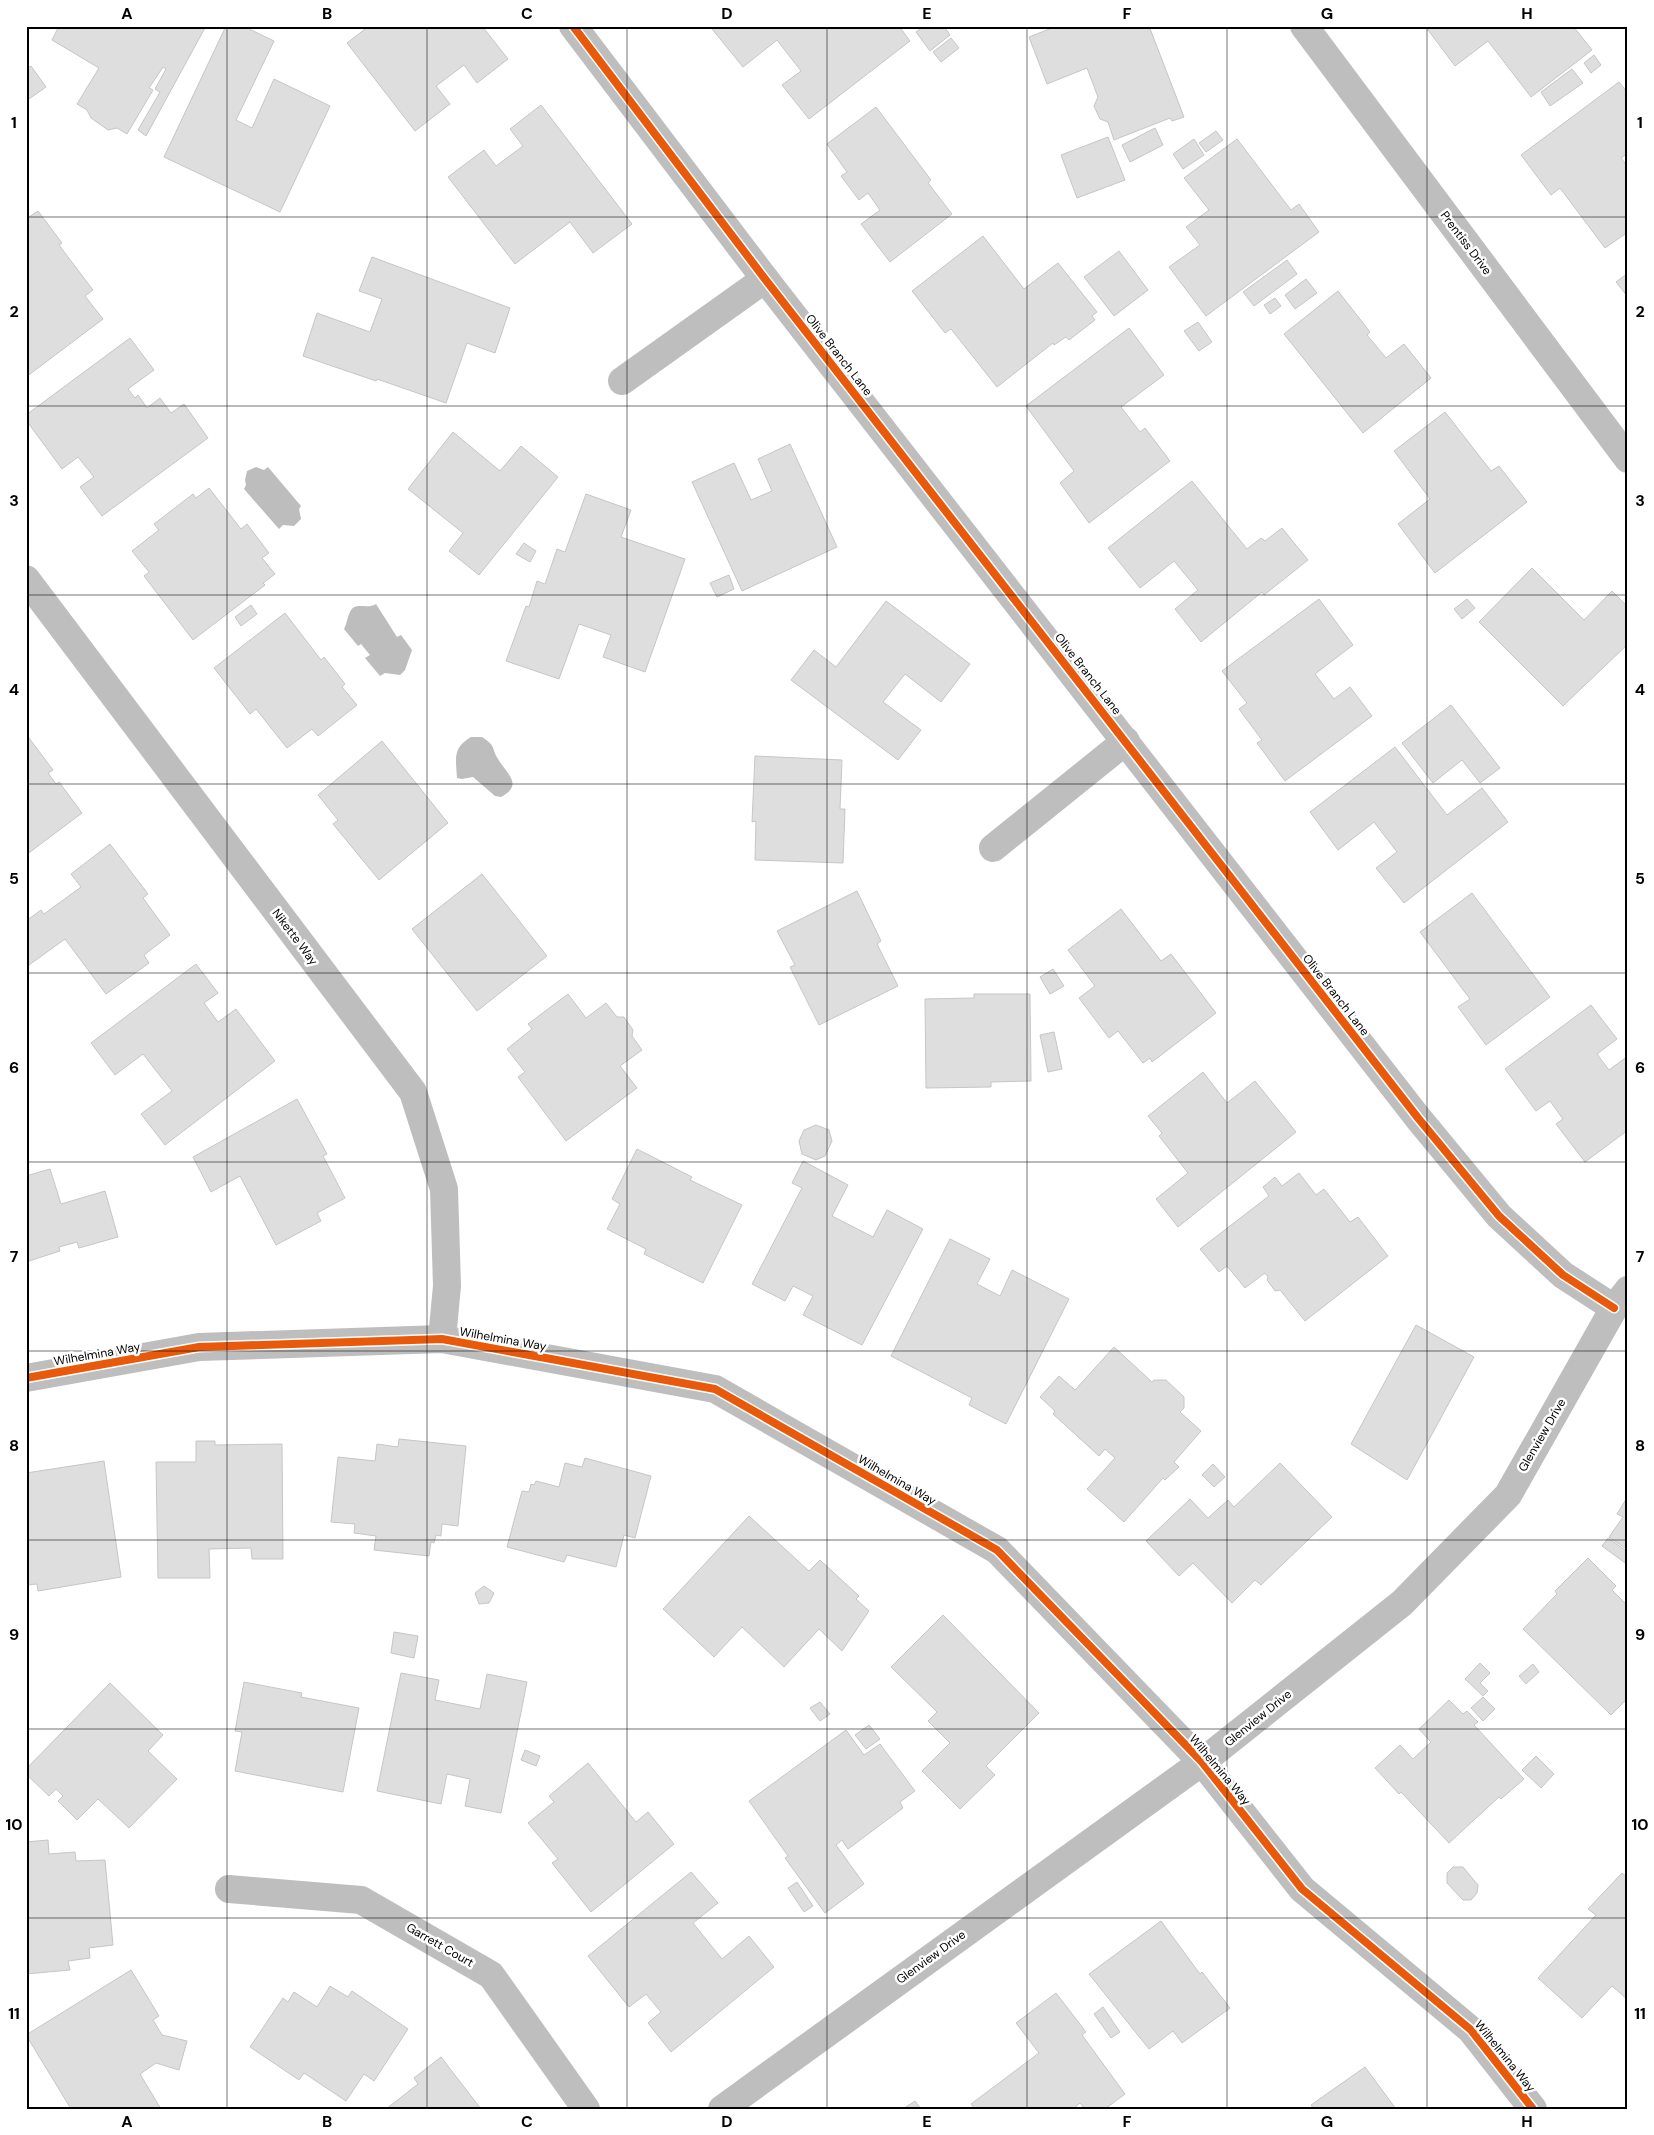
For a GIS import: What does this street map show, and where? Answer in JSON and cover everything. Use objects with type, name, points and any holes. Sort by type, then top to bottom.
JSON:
[{"type":"street","name":"Olive Branch Lane","points":[[573,26],[765,279],[1418,1118],[1499,1216],[1563,1276],[1621,1299]]},
{"type":"street","name":"Prentiss Drive","points":[[1304,26],[1628,459]]},
{"type":"street","points":[[622,381],[765,279]]},
{"type":"street","name":"Nikette Way","points":[[26,580],[412,1092],[444,1189],[447,1286],[442,1339]]},
{"type":"street","points":[[993,848],[1126,741]]},
{"type":"street","name":"Glenview Drive","points":[[722,2109],[1202,1762],[1402,1603],[1508,1495],[1621,1299]]},
{"type":"street","name":"Wilhelmina Way","points":[[26,1378],[199,1347],[442,1339],[715,1389],[997,1550],[1202,1762],[1302,1889],[1471,2030],[1533,2109]]},
{"type":"street","name":"Garrett Court","points":[[229,1889],[361,1900],[491,1975],[586,2109]]},
{"type":"shaded area","points":[[256,467],[264,470],[268,467],[301,506],[299,509],[301,519],[294,526],[283,525],[279,529],[244,489],[247,471]]},
{"type":"shaded area","points":[[376,604],[397,637],[401,635],[412,650],[405,670],[400,675],[385,673],[380,676],[365,658],[370,655],[361,644],[358,646],[344,629],[352,609],[358,606],[373,606]]},
{"type":"shaded area","points":[[471,737],[482,737],[490,743],[498,759],[512,779],[512,788],[508,793],[501,797],[495,796],[473,777],[457,778],[456,760],[458,750]]},
{"type":"building","points":[[59,26],[206,26],[146,136],[138,130],[160,92],[155,89],[166,69],[163,67],[149,88],[153,90],[127,134],[117,128],[108,130],[91,118],[87,110],[77,104],[99,68],[52,40]]},
{"type":"building","points":[[226,26],[243,26],[274,41],[236,120],[252,128],[274,79],[330,106],[280,212],[164,157]]},
{"type":"building","points":[[369,26],[482,26],[508,59],[477,83],[464,65],[436,86],[450,104],[415,131],[347,43]]},
{"type":"building","points":[[716,26],[847,26],[849,29],[852,26],[899,26],[910,41],[809,119],[782,85],[801,71],[777,40],[743,67],[712,29]]},
{"type":"building","points":[[924,26],[944,26],[950,35],[930,51],[916,32]]},
{"type":"building","points":[[1057,26],[1149,26],[1184,117],[1172,121],[1170,118],[1114,140],[1108,122],[1100,119],[1094,106],[1098,97],[1087,68],[1047,84],[1029,37]]},
{"type":"building","points":[[1425,26],[1573,26],[1592,50],[1531,97],[1488,41],[1455,66]]},
{"type":"building","points":[[951,38],[959,48],[941,62],[933,52]]},
{"type":"building","points":[[1594,55],[1601,65],[1591,73],[1584,63]]},
{"type":"building","points":[[31,66],[46,87],[26,101],[26,69]]},
{"type":"building","points":[[1572,69],[1583,83],[1550,106],[1541,92]]},
{"type":"building","points":[[1619,82],[1628,93],[1628,153],[1621,158],[1628,167],[1628,232],[1605,248],[1560,188],[1551,195],[1521,155]]},
{"type":"building","points":[[541,105],[632,224],[593,253],[570,222],[515,264],[448,177],[484,150],[496,166],[523,146],[510,129]]},
{"type":"building","points":[[876,107],[931,180],[928,183],[952,214],[890,262],[861,224],[880,210],[868,193],[859,200],[841,176],[847,172],[827,144]]},
{"type":"building","points":[[1155,128],[1163,145],[1130,162],[1122,145]]},
{"type":"building","points":[[1216,131],[1223,140],[1206,152],[1199,143]]},
{"type":"building","points":[[1108,137],[1125,180],[1077,198],[1061,155]]},
{"type":"building","points":[[1194,139],[1204,155],[1183,169],[1173,154]]},
{"type":"building","points":[[1237,139],[1291,210],[1299,204],[1319,232],[1206,316],[1169,267],[1200,245],[1186,227],[1209,210],[1184,178]]},
{"type":"building","points":[[38,211],[62,243],[59,245],[93,290],[85,296],[103,319],[26,377],[26,219]]},
{"type":"building","points":[[983,236],[1024,289],[1058,263],[1097,312],[1092,316],[1095,320],[1069,340],[1066,337],[1054,345],[1053,343],[997,387],[951,329],[945,333],[912,291]]},
{"type":"building","points":[[1119,251],[1148,290],[1114,316],[1084,277]]},
{"type":"building","points":[[372,257],[510,308],[495,353],[467,343],[446,403],[303,356],[317,313],[370,332],[382,299],[359,291]]},
{"type":"building","points":[[1287,260],[1297,274],[1254,306],[1243,292]]},
{"type":"building","points":[[1628,273],[1628,297],[1616,282]]},
{"type":"building","points":[[1306,279],[1317,293],[1295,309],[1285,295]]},
{"type":"building","points":[[1338,291],[1370,332],[1367,335],[1386,358],[1404,344],[1431,378],[1363,433],[1284,334]]},
{"type":"building","points":[[1275,298],[1281,306],[1270,314],[1264,305]]},
{"type":"building","points":[[1198,322],[1212,342],[1199,351],[1184,331]]},
{"type":"building","points":[[1129,328],[1164,375],[1121,407],[1140,432],[1145,428],[1170,461],[1089,523],[1060,483],[1074,471],[1026,406]]},
{"type":"building","points":[[130,338],[154,370],[128,389],[135,398],[138,395],[147,408],[160,398],[171,413],[184,404],[208,438],[102,516],[80,487],[94,477],[78,457],[62,469],[26,420],[26,415]]},
{"type":"building","points":[[1445,412],[1491,471],[1499,466],[1527,502],[1435,573],[1398,524],[1430,499],[1394,451]]},
{"type":"building","points":[[453,432],[500,471],[521,446],[558,477],[479,575],[449,551],[463,533],[408,489]]},
{"type":"building","points":[[790,444],[837,547],[742,591],[692,482],[734,463],[751,500],[772,491],[758,459]]},
{"type":"building","points":[[1192,481],[1247,549],[1261,538],[1265,541],[1282,528],[1308,560],[1264,595],[1262,592],[1201,642],[1175,609],[1198,590],[1174,561],[1140,588],[1108,548]]},
{"type":"building","points":[[209,488],[241,529],[247,524],[269,553],[262,558],[275,574],[263,583],[265,585],[193,640],[144,576],[149,572],[132,551],[159,530],[154,524],[193,494],[196,498]]},
{"type":"building","points":[[586,494],[631,510],[621,537],[685,559],[645,672],[603,657],[611,635],[579,624],[559,679],[506,661],[526,606],[529,607],[537,581],[545,584],[557,549],[565,552]]},
{"type":"building","points":[[524,543],[536,551],[530,562],[516,554]]},
{"type":"building","points":[[1532,568],[1584,620],[1612,591],[1628,607],[1628,644],[1563,706],[1479,622]]},
{"type":"building","points":[[729,575],[734,589],[717,597],[710,583]]},
{"type":"building","points":[[1319,599],[1353,645],[1315,674],[1334,699],[1350,687],[1372,716],[1285,781],[1257,743],[1262,740],[1239,709],[1247,703],[1222,671]]},
{"type":"building","points":[[1467,599],[1475,608],[1462,619],[1454,609]]},
{"type":"building","points":[[886,601],[970,664],[941,702],[905,674],[883,702],[921,730],[898,760],[791,680],[814,650],[836,667]]},
{"type":"building","points":[[251,605],[257,614],[241,626],[235,617]]},
{"type":"building","points":[[285,613],[321,660],[324,657],[345,684],[342,687],[357,705],[318,736],[312,729],[287,748],[256,709],[250,714],[214,668]]},
{"type":"building","points":[[1451,705],[1500,768],[1480,783],[1462,760],[1433,783],[1402,743]]},
{"type":"building","points":[[26,734],[53,770],[48,773],[56,784],[59,782],[82,813],[26,855]]},
{"type":"building","points":[[382,741],[448,823],[379,880],[333,824],[338,820],[318,795]]},
{"type":"building","points":[[1395,747],[1447,815],[1482,788],[1508,822],[1404,903],[1376,868],[1397,852],[1374,822],[1338,850],[1310,812]]},
{"type":"building","points":[[755,756],[842,760],[840,809],[845,809],[843,863],[755,860],[756,821],[752,822]]},
{"type":"building","points":[[110,844],[148,894],[143,898],[170,935],[144,955],[149,963],[106,994],[65,939],[29,965],[26,960],[26,921],[41,910],[44,914],[81,887],[71,874]]},
{"type":"building","points":[[482,874],[547,956],[477,1011],[412,929]]},
{"type":"building","points":[[857,891],[881,941],[877,944],[898,986],[819,1025],[790,967],[795,965],[777,931]]},
{"type":"building","points":[[1472,893],[1550,997],[1486,1045],[1458,1007],[1470,999],[1420,932]]},
{"type":"building","points":[[1121,909],[1161,961],[1171,954],[1216,1013],[1152,1062],[1150,1058],[1143,1063],[1118,1031],[1109,1038],[1079,998],[1095,986],[1068,950]]},
{"type":"building","points":[[196,964],[218,993],[204,1003],[218,1022],[236,1009],[275,1061],[165,1145],[141,1114],[172,1091],[143,1054],[115,1075],[91,1043]]},
{"type":"building","points":[[1053,969],[1064,986],[1050,994],[1040,977]]},
{"type":"building","points":[[568,994],[586,1018],[606,1003],[617,1017],[624,1017],[633,1030],[632,1036],[642,1050],[620,1066],[637,1088],[566,1141],[518,1077],[525,1072],[507,1049],[532,1029],[528,1024]]},
{"type":"building","points":[[974,994],[1030,994],[1031,1081],[991,1082],[991,1087],[926,1088],[925,999],[974,998]]},
{"type":"building","points":[[1591,1005],[1617,1039],[1597,1054],[1609,1070],[1628,1056],[1628,1130],[1585,1162],[1556,1124],[1563,1119],[1550,1101],[1536,1111],[1505,1069]]},
{"type":"building","points":[[1054,1032],[1062,1069],[1048,1072],[1040,1035]]},
{"type":"building","points":[[1203,1072],[1227,1103],[1255,1081],[1296,1132],[1178,1227],[1156,1199],[1188,1173],[1159,1136],[1162,1133],[1148,1116]]},
{"type":"building","points":[[297,1099],[327,1154],[323,1156],[345,1198],[317,1213],[321,1221],[276,1245],[240,1176],[211,1192],[193,1157]]},
{"type":"building","points":[[816,1125],[829,1130],[832,1141],[825,1156],[816,1160],[802,1154],[799,1141],[804,1130]]},
{"type":"building","points":[[637,1149],[692,1177],[690,1180],[742,1205],[703,1283],[644,1254],[646,1249],[607,1229],[620,1204],[612,1199]]},
{"type":"building","points":[[803,1161],[848,1185],[832,1216],[873,1237],[887,1210],[923,1229],[862,1345],[803,1315],[813,1296],[793,1286],[785,1301],[752,1284],[802,1188],[792,1183]]},
{"type":"building","points":[[50,1169],[61,1204],[105,1191],[118,1237],[79,1248],[77,1242],[59,1247],[60,1251],[26,1262],[26,1176]]},
{"type":"building","points":[[1299,1173],[1316,1195],[1324,1189],[1350,1222],[1358,1217],[1388,1256],[1305,1321],[1280,1290],[1275,1291],[1267,1280],[1268,1277],[1265,1273],[1245,1288],[1227,1266],[1219,1272],[1200,1249],[1269,1196],[1263,1187],[1275,1177],[1282,1186]]},
{"type":"building","points":[[950,1239],[990,1259],[977,1284],[1000,1296],[1012,1270],[1069,1299],[1006,1424],[969,1405],[972,1398],[891,1356]]},
{"type":"building","points":[[1416,1325],[1474,1357],[1407,1480],[1351,1444]]},
{"type":"building","points":[[1114,1347],[1152,1382],[1154,1380],[1166,1380],[1184,1397],[1184,1408],[1180,1412],[1201,1431],[1174,1462],[1179,1467],[1165,1480],[1163,1478],[1124,1522],[1087,1489],[1115,1458],[1105,1449],[1099,1456],[1053,1414],[1055,1411],[1040,1397],[1059,1376],[1075,1390]]},
{"type":"building","points":[[399,1439],[466,1446],[458,1526],[442,1524],[441,1536],[436,1535],[434,1543],[431,1542],[429,1556],[374,1550],[376,1536],[354,1533],[355,1524],[331,1522],[338,1457],[375,1461],[377,1444],[398,1447]]},
{"type":"building","points":[[196,1441],[215,1441],[215,1445],[282,1444],[283,1559],[252,1559],[251,1548],[209,1549],[210,1578],[158,1578],[156,1462],[196,1462]]},
{"type":"building","points":[[585,1458],[651,1476],[635,1538],[624,1535],[616,1567],[567,1555],[564,1562],[507,1547],[522,1491],[529,1492],[531,1484],[534,1485],[536,1481],[559,1487],[565,1463],[582,1467]]},
{"type":"building","points":[[104,1461],[121,1577],[38,1591],[37,1584],[26,1585],[26,1473]]},
{"type":"building","points":[[1280,1463],[1332,1517],[1261,1585],[1255,1580],[1232,1603],[1193,1563],[1179,1576],[1146,1541],[1190,1499],[1208,1518],[1228,1500],[1234,1507]]},
{"type":"building","points":[[1213,1464],[1225,1477],[1214,1487],[1202,1475]]},
{"type":"building","points":[[1628,1496],[1628,1550],[1609,1537],[1623,1517],[1617,1514]]},
{"type":"building","points":[[749,1516],[809,1571],[820,1560],[859,1596],[856,1599],[869,1611],[842,1651],[819,1629],[784,1667],[742,1627],[714,1657],[663,1609]]},
{"type":"building","points":[[1608,1538],[1628,1552],[1628,1565],[1602,1546]]},
{"type":"building","points":[[1588,1558],[1616,1586],[1612,1590],[1628,1606],[1628,1698],[1611,1715],[1523,1629],[1557,1594],[1555,1591]]},
{"type":"building","points":[[484,1586],[494,1593],[489,1603],[479,1604],[475,1593]]},
{"type":"building","points":[[943,1615],[1039,1713],[986,1766],[995,1775],[960,1809],[922,1771],[950,1743],[928,1721],[937,1712],[891,1667]]},
{"type":"building","points":[[394,1632],[418,1636],[414,1658],[391,1653]]},
{"type":"building","points":[[1480,1663],[1490,1673],[1480,1683],[1488,1691],[1483,1696],[1465,1679]]},
{"type":"building","points":[[1533,1664],[1539,1672],[1526,1684],[1519,1676]]},
{"type":"building","points":[[401,1673],[439,1680],[435,1700],[480,1709],[487,1674],[527,1682],[501,1813],[465,1806],[470,1779],[447,1774],[441,1804],[377,1791]]},
{"type":"building","points":[[244,1682],[302,1693],[301,1697],[359,1708],[343,1792],[235,1771],[242,1732],[235,1731]]},
{"type":"building","points":[[110,1683],[163,1735],[148,1751],[177,1779],[129,1828],[98,1799],[77,1820],[58,1801],[63,1796],[56,1789],[49,1796],[26,1774],[26,1769]]},
{"type":"building","points":[[1483,1697],[1495,1709],[1483,1721],[1471,1708]]},
{"type":"building","points":[[1449,1700],[1463,1714],[1467,1711],[1478,1722],[1474,1725],[1524,1779],[1501,1799],[1499,1797],[1449,1843],[1401,1792],[1399,1794],[1375,1768],[1400,1745],[1413,1759],[1431,1742],[1419,1729]]},
{"type":"building","points":[[820,1702],[830,1714],[820,1721],[810,1708]]},
{"type":"building","points":[[869,1725],[880,1739],[866,1749],[855,1735]]},
{"type":"building","points":[[846,1730],[864,1755],[880,1744],[915,1791],[900,1802],[903,1808],[848,1849],[842,1840],[836,1845],[864,1884],[825,1913],[785,1858],[788,1856],[749,1801]]},
{"type":"building","points":[[525,1750],[540,1756],[536,1766],[521,1760]]},
{"type":"building","points":[[1536,1756],[1554,1774],[1541,1788],[1522,1770]]},
{"type":"building","points":[[588,1763],[636,1822],[648,1812],[674,1844],[591,1912],[552,1863],[558,1859],[528,1823],[554,1802],[549,1796]]},
{"type":"building","points":[[48,1840],[49,1854],[75,1852],[76,1861],[105,1860],[113,1945],[89,1948],[90,1958],[68,1961],[70,1970],[26,1974],[26,1842]]},
{"type":"building","points":[[1453,1867],[1463,1867],[1478,1885],[1477,1893],[1471,1900],[1463,1900],[1447,1883],[1447,1873]]},
{"type":"building","points":[[691,1872],[718,1903],[693,1923],[722,1959],[749,1936],[774,1967],[671,2052],[648,2023],[661,2012],[646,1994],[629,2007],[588,1956]]},
{"type":"building","points":[[1622,1873],[1628,1878],[1628,2000],[1612,1986],[1582,2018],[1538,1978],[1596,1915],[1588,1909]]},
{"type":"building","points":[[797,1882],[813,1906],[804,1912],[788,1888]]},
{"type":"building","points":[[1161,1921],[1200,1974],[1202,1972],[1230,2008],[1182,2043],[1173,2031],[1149,2049],[1089,1974]]},
{"type":"building","points":[[131,1970],[159,2016],[153,2020],[162,2035],[187,2041],[179,2070],[156,2063],[140,2074],[161,2109],[71,2109],[26,2035]]},
{"type":"building","points":[[330,1986],[348,1997],[352,1991],[408,2029],[374,2081],[364,2074],[346,2101],[304,2073],[299,2080],[250,2047],[283,1998],[288,2002],[294,1992],[317,2007]]},
{"type":"building","points":[[1056,1993],[1086,2032],[1082,2035],[1125,2094],[1105,2109],[1085,2109],[1080,2103],[1073,2109],[975,2109],[971,2104],[1039,2053],[1016,2023]]},
{"type":"building","points":[[1103,2007],[1120,2032],[1111,2038],[1094,2014]]},
{"type":"building","points":[[441,2057],[481,2109],[386,2109],[418,2084],[414,2078]]},
{"type":"building","points":[[1365,2067],[1396,2109],[1314,2109],[1311,2105]]},
{"type":"building","points":[[915,2101],[921,2109],[903,2109]]},
{"type":"cycle path","points":[[573,26],[765,279],[1418,1118],[1499,1216],[1563,1275],[1614,1308]]},
{"type":"cycle path","points":[[26,1378],[199,1347],[442,1339],[715,1389],[997,1550],[1202,1762],[1302,1889],[1471,2030],[1533,2109]]}]
